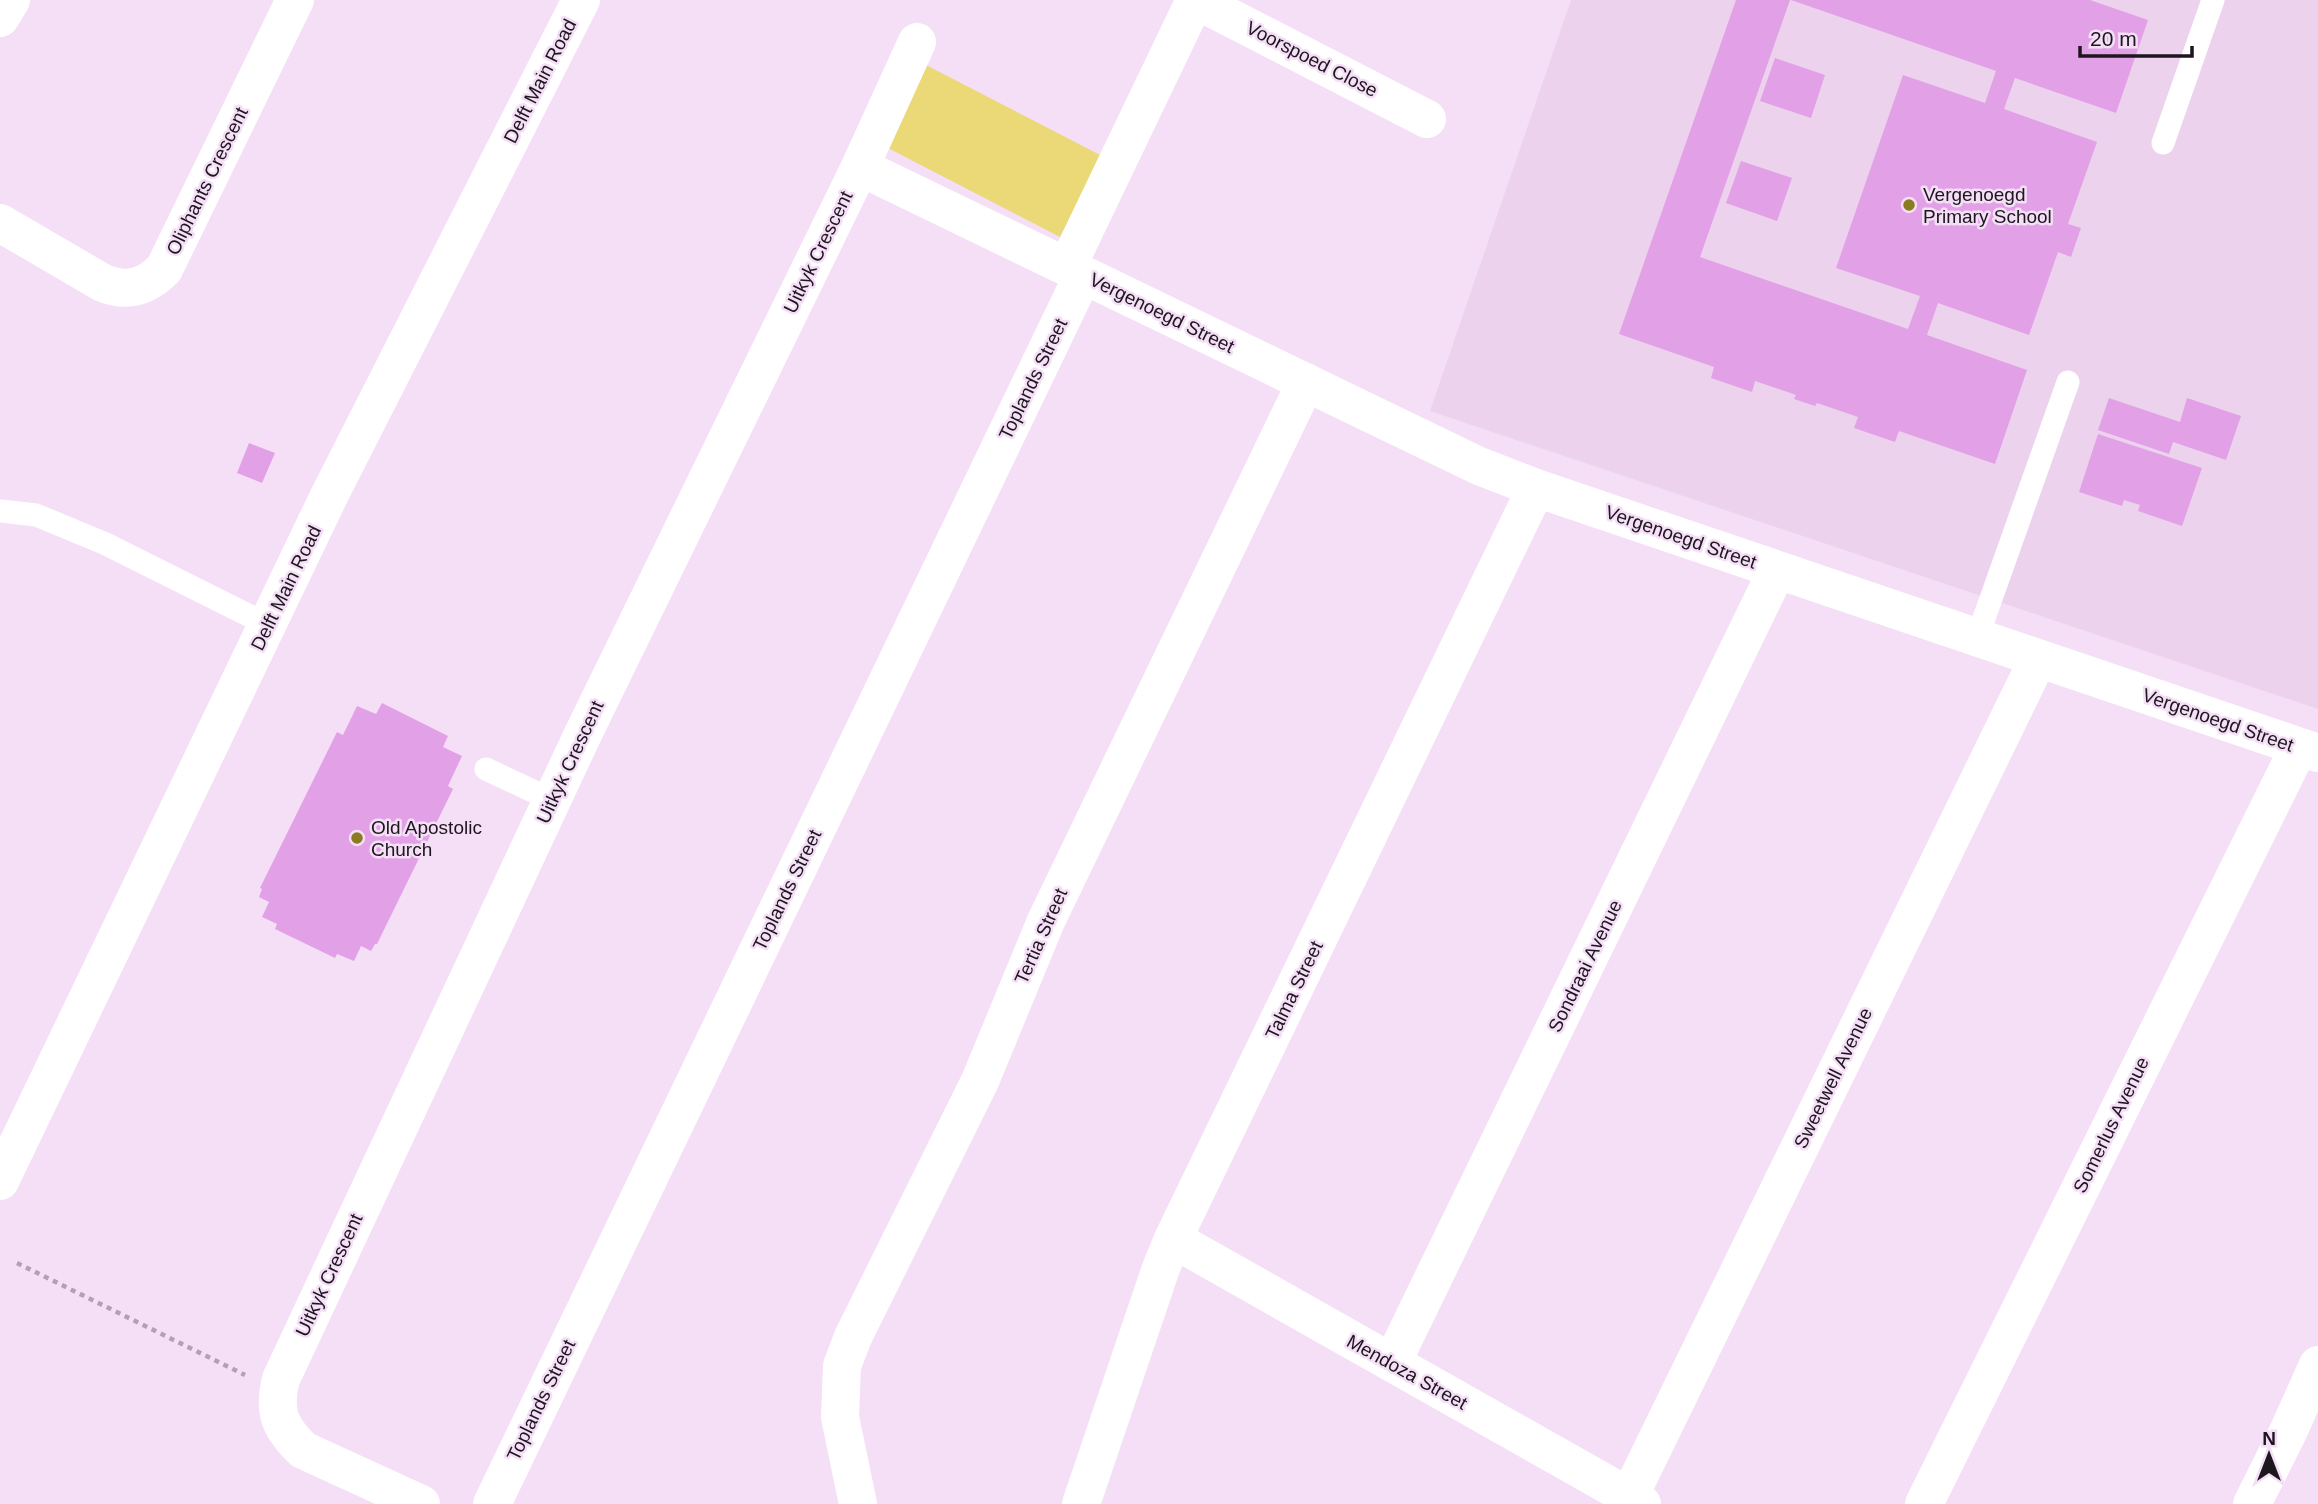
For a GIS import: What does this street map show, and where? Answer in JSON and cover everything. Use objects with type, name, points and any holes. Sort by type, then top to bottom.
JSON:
[{"type":"street","points":[[0,18],[11,0]]},
{"type":"street","name":"Oliphants Crescent","points":[[0,223],[114,288],[139,287],[153,280],[164,269],[295,0]]},
{"type":"street","name":"Delft Main Road","points":[[3,1168],[330,496],[581,0]]},
{"type":"street","name":"Voorspoed Close","points":[[1196,0],[1427,119]]},
{"type":"street","name":"Toplands Street","points":[[492,1504],[1075,271],[1196,0]]},
{"type":"street","points":[[860,167],[917,43]]},
{"type":"street","name":"Uitkyk Crescent","points":[[421,1504],[303,1450],[291,1439],[282,1425],[277,1409],[281,1379],[551,800],[860,167],[1075,271]]},
{"type":"street","name":"Vergenoegd Street","points":[[1075,271],[1479,466],[1536,488],[2309,750]]},
{"type":"street","name":"Tertia Street","points":[[858,1504],[840,1417],[842,1366],[853,1337],[980,1082],[1046,921],[1306,382]]},
{"type":"street","name":"Talma Street","points":[[1081,1504],[1173,1239],[1536,488]]},
{"type":"street","name":"Sondraai Avenue","points":[[1392,1363],[1777,570]]},
{"type":"street","name":"Sweetwell Avenue","points":[[1635,1500],[2038,659]]},
{"type":"street","name":"Somerlus Avenue","points":[[1923,1504],[2309,750]]},
{"type":"street","name":"Mendoza Street","points":[[1173,1239],[1635,1500]]},
{"type":"street","points":[[2252,1504],[2318,1365]]},
{"type":"lane","points":[[2163,143],[2213,0]]},
{"type":"lane","points":[[1978,638],[2068,382]]},
{"type":"lane","points":[[0,511],[36,515],[106,544],[268,625]]},
{"type":"lane","points":[[486,769],[551,800]]},
{"type":"path","points":[[17,1263],[247,1375]]},
{"type":"shaded area","name":"Vergenoegd Primary School","points":[[1571,0],[2318,0],[2318,709],[1430,411]]},
{"type":"shaded area","points":[[926,65],[1102,156],[1060,237],[884,146]]},
{"type":"building","points":[[1736,0],[1790,0],[1700,257],[1908,329],[1920,296],[1836,268],[1903,75],[1985,103],[1996,71],[1791,0],[2090,0],[2148,20],[2116,113],[2015,78],[2004,109],[2097,142],[2068,224],[2081,228],[2071,257],[2058,252],[2029,335],[1938,303],[1927,335],[2027,370],[1995,464],[1899,431],[1895,442],[1854,428],[1858,417],[1817,403],[1815,406],[1794,399],[1796,395],[1755,381],[1752,392],[1711,378],[1714,367],[1619,334]]},
{"type":"building","points":[[1775,58],[1825,75],[1811,118],[1760,101]]},
{"type":"building","points":[[1741,161],[1792,178],[1777,221],[1726,203]]},
{"type":"building","points":[[2109,398],[2180,422],[2187,398],[2241,416],[2226,460],[2173,442],[2169,454],[2098,430]]},
{"type":"building","points":[[2098,434],[2202,468],[2182,526],[2138,511],[2140,505],[2124,500],[2122,506],[2079,492]]},
{"type":"building","points":[[249,443],[275,453],[262,483],[237,473]]},
{"type":"building","name":"Old Apostolic Church","points":[[382,703],[448,736],[443,747],[462,756],[448,786],[453,789],[377,944],[371,951],[361,946],[354,961],[337,954],[335,958],[275,929],[277,924],[262,917],[269,902],[259,897],[260,888],[337,732],[343,735],[357,706],[376,714]]},
{"type":"place","name":"Vergenoegd Primary School","points":[[1909,205]]},
{"type":"place","name":"Old Apostolic Church","points":[[357,838]]}]
